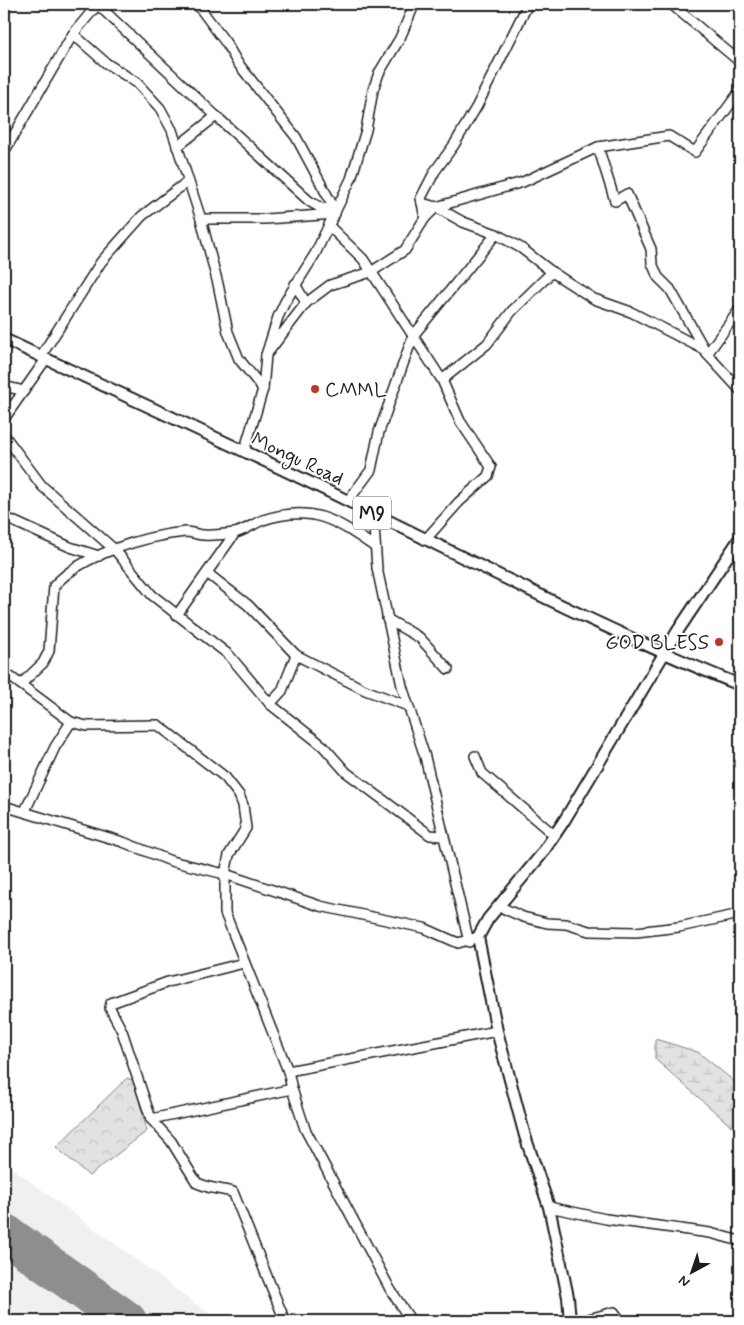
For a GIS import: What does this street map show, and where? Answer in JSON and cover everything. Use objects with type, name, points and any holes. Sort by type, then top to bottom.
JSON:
[{"type":"main road","name":"Mongu Road","points":[[4,339],[348,501],[425,540],[664,654],[740,684]]},
{"type":"main road","points":[[570,1321],[568,1296],[549,1208],[525,1136],[474,939],[554,835],[664,654],[740,538]]},
{"type":"street","points":[[4,152],[73,34],[98,4],[309,201],[321,208],[335,210]]},
{"type":"street","points":[[197,4],[226,43],[237,62],[296,137],[335,210]]},
{"type":"street","points":[[244,452],[263,389],[266,355],[278,317],[295,284],[316,254],[329,226],[362,143],[373,90],[379,73],[400,38],[412,10],[412,4]]},
{"type":"street","points":[[425,218],[421,198],[435,171],[454,145],[477,106],[528,4]]},
{"type":"street","points":[[671,4],[740,62]]},
{"type":"street","points":[[738,4],[740,10]]},
{"type":"street","points":[[73,34],[106,63],[137,83],[152,97],[167,119],[201,220],[218,284],[228,332],[239,360],[263,389]]},
{"type":"street","points":[[266,355],[306,303],[330,285],[371,272],[405,250],[425,218],[436,207],[523,182],[598,147],[669,136],[695,152],[740,91]]},
{"type":"street","points":[[177,147],[216,116]]},
{"type":"street","points":[[598,147],[615,200],[627,194],[651,249],[652,263],[658,277],[670,289],[706,352],[740,390]]},
{"type":"street","points":[[4,419],[24,391],[109,251],[142,216],[187,182]]},
{"type":"street","points":[[422,203],[436,207],[463,222],[496,234],[521,248],[552,272],[594,299],[631,312],[706,352]]},
{"type":"street","points":[[201,220],[266,218],[335,210]]},
{"type":"street","points":[[329,226],[356,250],[371,272],[442,380],[460,421],[491,467],[488,476],[459,502],[425,540]]},
{"type":"street","points":[[348,501],[371,470],[379,432],[413,336],[496,234]]},
{"type":"street","points":[[442,380],[487,344],[512,311],[552,272]]},
{"type":"street","points":[[295,284],[306,303]]},
{"type":"street","points":[[706,352],[740,309]]},
{"type":"street","points":[[6,388],[24,391]]},
{"type":"street","points":[[4,435],[42,486],[114,550],[152,595],[229,655],[270,704],[323,746],[346,772],[360,784],[430,835],[442,836]]},
{"type":"street","points":[[21,684],[43,664],[49,651],[54,586],[68,572],[114,550],[187,532],[205,536],[235,533],[245,531],[265,519],[310,513],[336,522],[375,547]]},
{"type":"street","points":[[4,806],[123,842],[171,861],[225,874],[320,906],[424,928],[458,943],[474,939],[464,914],[442,836],[425,757],[408,706],[387,619],[375,547],[373,513]]},
{"type":"street","points":[[4,517],[70,547],[99,556]]},
{"type":"street","points":[[177,615],[235,533]]},
{"type":"street","points":[[207,573],[248,605],[296,655],[365,690],[408,706]]},
{"type":"street","points":[[387,619],[420,638],[448,669]]},
{"type":"street","points":[[270,704],[282,691],[296,655]]},
{"type":"street","points":[[4,672],[71,722],[87,726],[158,726],[225,777],[239,795],[244,805],[246,828],[229,855],[225,874],[225,913],[288,1071],[292,1090],[305,1129],[390,1289],[411,1321]]},
{"type":"street","points":[[25,811],[55,747],[71,722]]},
{"type":"street","points":[[475,756],[482,773],[554,835]]},
{"type":"street","points":[[498,906],[523,917],[547,923],[566,924],[590,931],[636,932],[679,927],[740,914]]},
{"type":"street","points":[[244,963],[168,982],[111,1003],[110,1008],[122,1031],[151,1119],[171,1141],[197,1183],[233,1192],[285,1321]]},
{"type":"street","points":[[288,1071],[497,1031]]},
{"type":"street","points":[[151,1119],[292,1090]]},
{"type":"street","points":[[549,1208],[622,1222],[710,1233],[740,1241]]},
{"type":"street","points":[[580,1321],[614,1312],[621,1321]]},
{"type":"shaded area","points":[[4,1162],[219,1321],[4,1321]]},
{"type":"green space","points":[[655,1039],[698,1052],[740,1086],[740,1134],[655,1059]]},
{"type":"green space","points":[[127,1078],[134,1081],[147,1131],[89,1176],[56,1147]]},
{"type":"runway","points":[[4,1233],[127,1321]]},
{"type":"place","name":"CMML","points":[[315,389]]},
{"type":"place","name":"GOD BLESS","points":[[719,642]]}]
